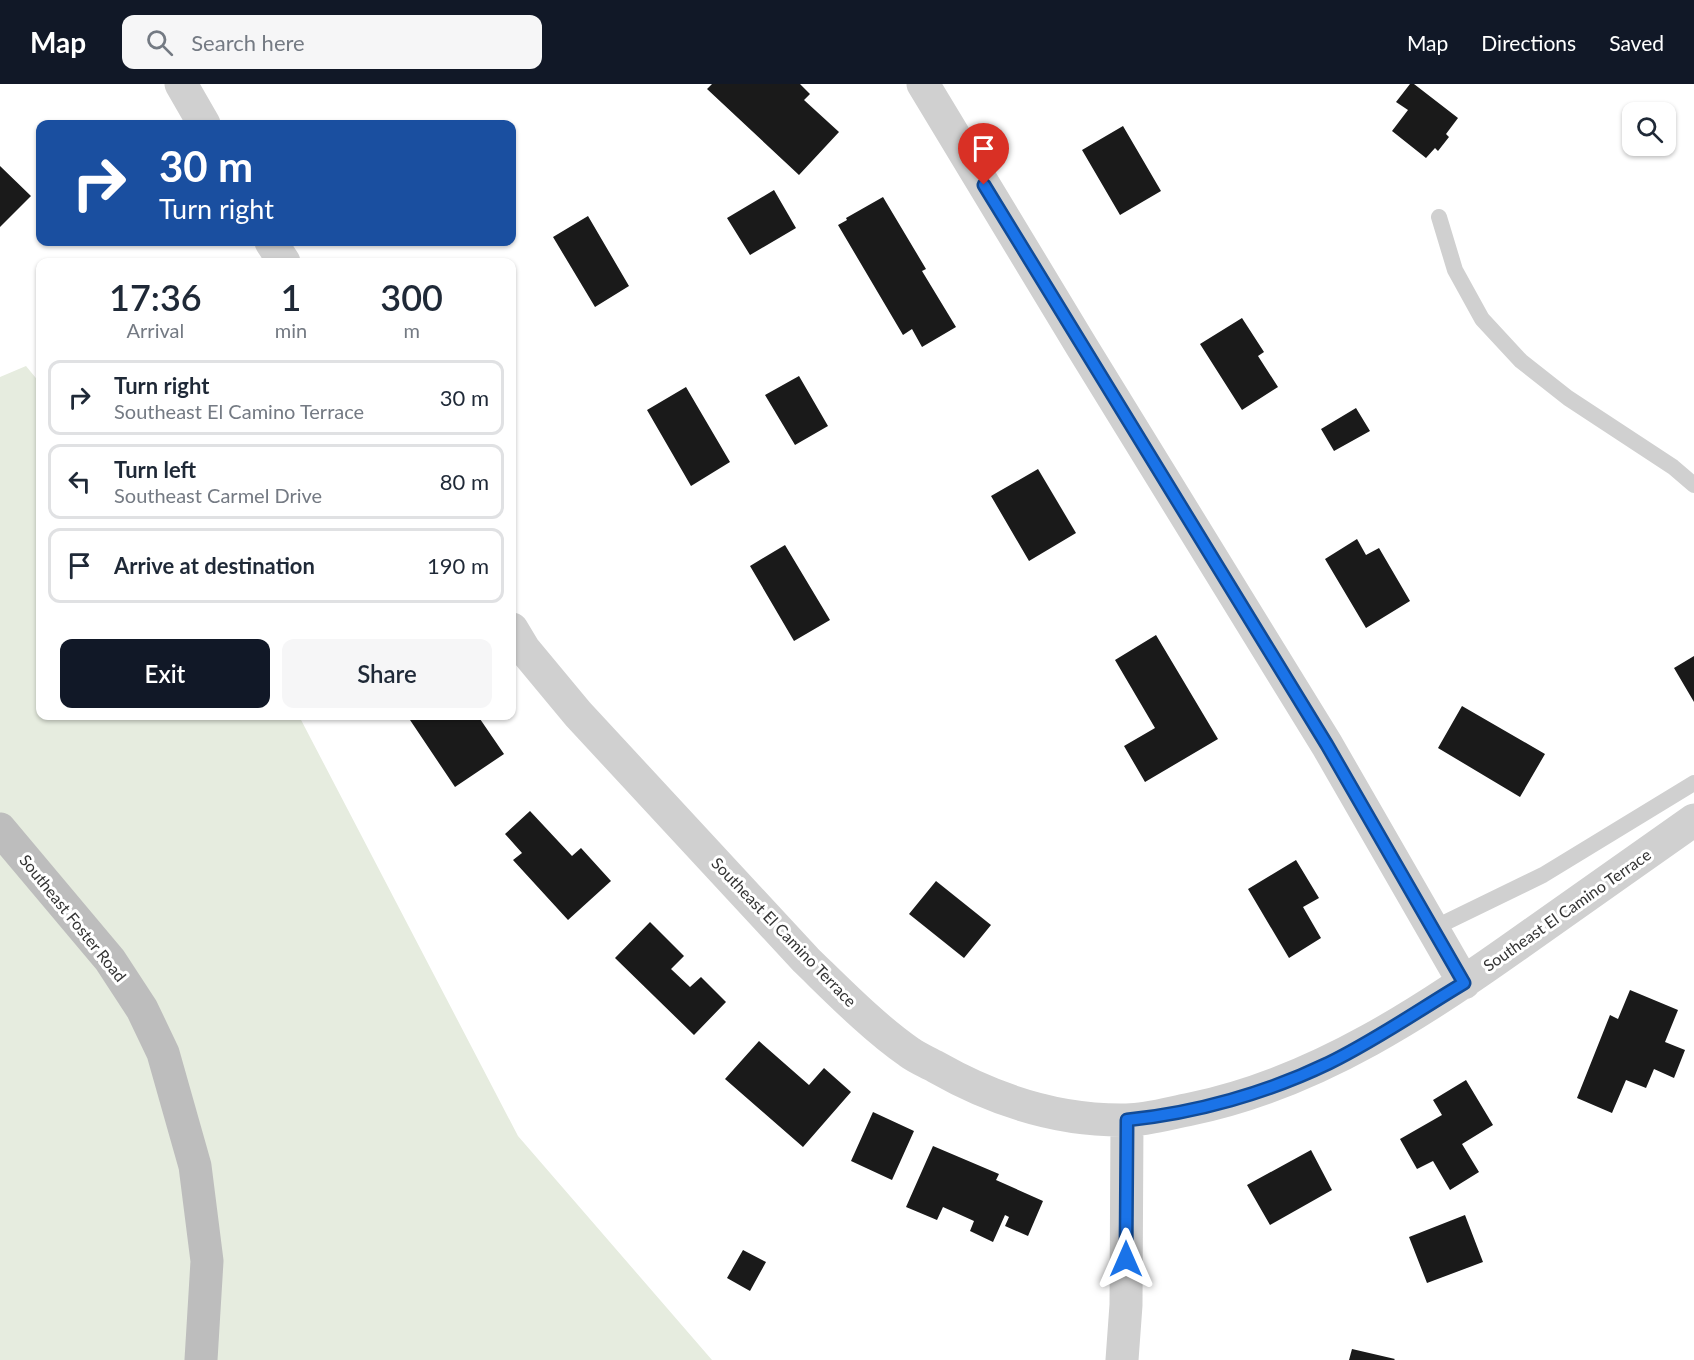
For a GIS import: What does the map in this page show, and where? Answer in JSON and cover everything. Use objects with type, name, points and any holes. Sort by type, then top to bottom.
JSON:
[{"type":"main road","name":"Southeast Foster Road","points":[[0,829],[110,960],[142,1009],[163,1053],[195,1166],[207,1261],[201,1360]]},
{"type":"street","points":[[181,84],[202,120]]},
{"type":"street","points":[[923,84],[1327,745],[1464,983]]},
{"type":"street","name":"Southeast El Camino Terrace","points":[[516,636],[578,714],[806,960],[845,998],[909,1052],[961,1082],[1047,1112],[1079,1118],[1127,1120],[1149,1118],[1222,1103],[1329,1063],[1464,983],[1694,820]]},
{"type":"street","points":[[1122,1360],[1126,1305],[1127,1120]]},
{"type":"lane","points":[[1439,217],[1455,270],[1476,309],[1482,319],[1521,361],[1568,398],[1673,467],[1694,485]]},
{"type":"lane","points":[[1432,929],[1543,875],[1694,783]]},
{"type":"shaded area","points":[[26,366],[36,378],[36,720],[301,720],[518,1136],[712,1360],[0,1360],[0,377]]},
{"type":"building","points":[[712,84],[800,84],[810,94],[804,100],[839,132],[799,175],[707,89]]},
{"type":"building","points":[[1410,84],[1414,84],[1458,118],[1446,134],[1449,137],[1438,151],[1435,148],[1426,158],[1392,131],[1408,110],[1396,102]]},
{"type":"building","points":[[1123,126],[1161,191],[1120,215],[1082,150]]},
{"type":"building","points":[[0,166],[31,196],[0,227]]},
{"type":"building","points":[[774,190],[796,228],[750,255],[727,218]]},
{"type":"building","points":[[883,197],[926,269],[922,271],[956,327],[922,347],[912,329],[903,335],[838,225]]},
{"type":"building","points":[[588,216],[629,286],[595,307],[553,237]]},
{"type":"building","points":[[1242,318],[1264,352],[1258,356],[1278,387],[1242,410],[1200,344]]},
{"type":"building","points":[[799,376],[828,426],[795,445],[765,395]]},
{"type":"building","points":[[686,387],[730,462],[691,486],[647,410]]},
{"type":"building","points":[[1356,408],[1370,431],[1334,451],[1321,429]]},
{"type":"building","points":[[1038,469],[1076,533],[1029,561],[991,496]]},
{"type":"building","points":[[1357,539],[1366,555],[1379,548],[1410,601],[1366,628],[1325,559]]},
{"type":"building","points":[[785,545],[830,620],[794,641],[750,566]]},
{"type":"building","points":[[1156,635],[1218,739],[1145,782],[1124,746],[1155,728],[1115,660]]},
{"type":"building","points":[[1694,656],[1694,702],[1674,668]]},
{"type":"building","points":[[1462,706],[1545,754],[1520,797],[1438,748]]},
{"type":"building","points":[[410,720],[481,720],[504,754],[455,787]]},
{"type":"building","points":[[530,811],[572,856],[581,848],[611,881],[568,920],[513,860],[522,853],[505,834]]},
{"type":"building","points":[[1296,860],[1319,898],[1303,907],[1321,938],[1289,958],[1248,889]]},
{"type":"building","points":[[936,881],[991,925],[964,958],[909,914]]},
{"type":"building","points":[[650,922],[684,956],[671,969],[690,987],[701,977],[726,1002],[694,1035],[615,958]]},
{"type":"building","points":[[1630,990],[1678,1010],[1665,1042],[1685,1050],[1674,1078],[1654,1069],[1646,1088],[1626,1080],[1612,1113],[1577,1098],[1610,1015],[1618,1019]]},
{"type":"building","points":[[759,1041],[809,1085],[824,1068],[851,1092],[803,1147],[725,1079]]},
{"type":"building","points":[[1466,1080],[1493,1125],[1462,1144],[1479,1172],[1450,1190],[1433,1161],[1417,1169],[1400,1139],[1442,1115],[1433,1100]]},
{"type":"building","points":[[873,1112],[914,1131],[892,1180],[851,1161]]},
{"type":"building","points":[[933,1146],[999,1174],[996,1180],[1043,1201],[1028,1236],[1005,1226],[1009,1217],[1005,1215],[993,1242],[970,1231],[974,1221],[943,1207],[937,1220],[906,1207]]},
{"type":"building","points":[[1311,1150],[1332,1190],[1270,1225],[1247,1185]]},
{"type":"building","points":[[1465,1215],[1483,1262],[1427,1283],[1409,1237]]},
{"type":"building","points":[[743,1250],[766,1262],[750,1291],[727,1278]]},
{"type":"building","points":[[1352,1349],[1395,1359],[1349,1360]]},
{"type":"route","points":[[984,185],[1327,745],[1366,817],[1464,983],[1329,1063],[1294,1078],[1222,1103],[1149,1118],[1127,1120],[1126,1259]]}]
